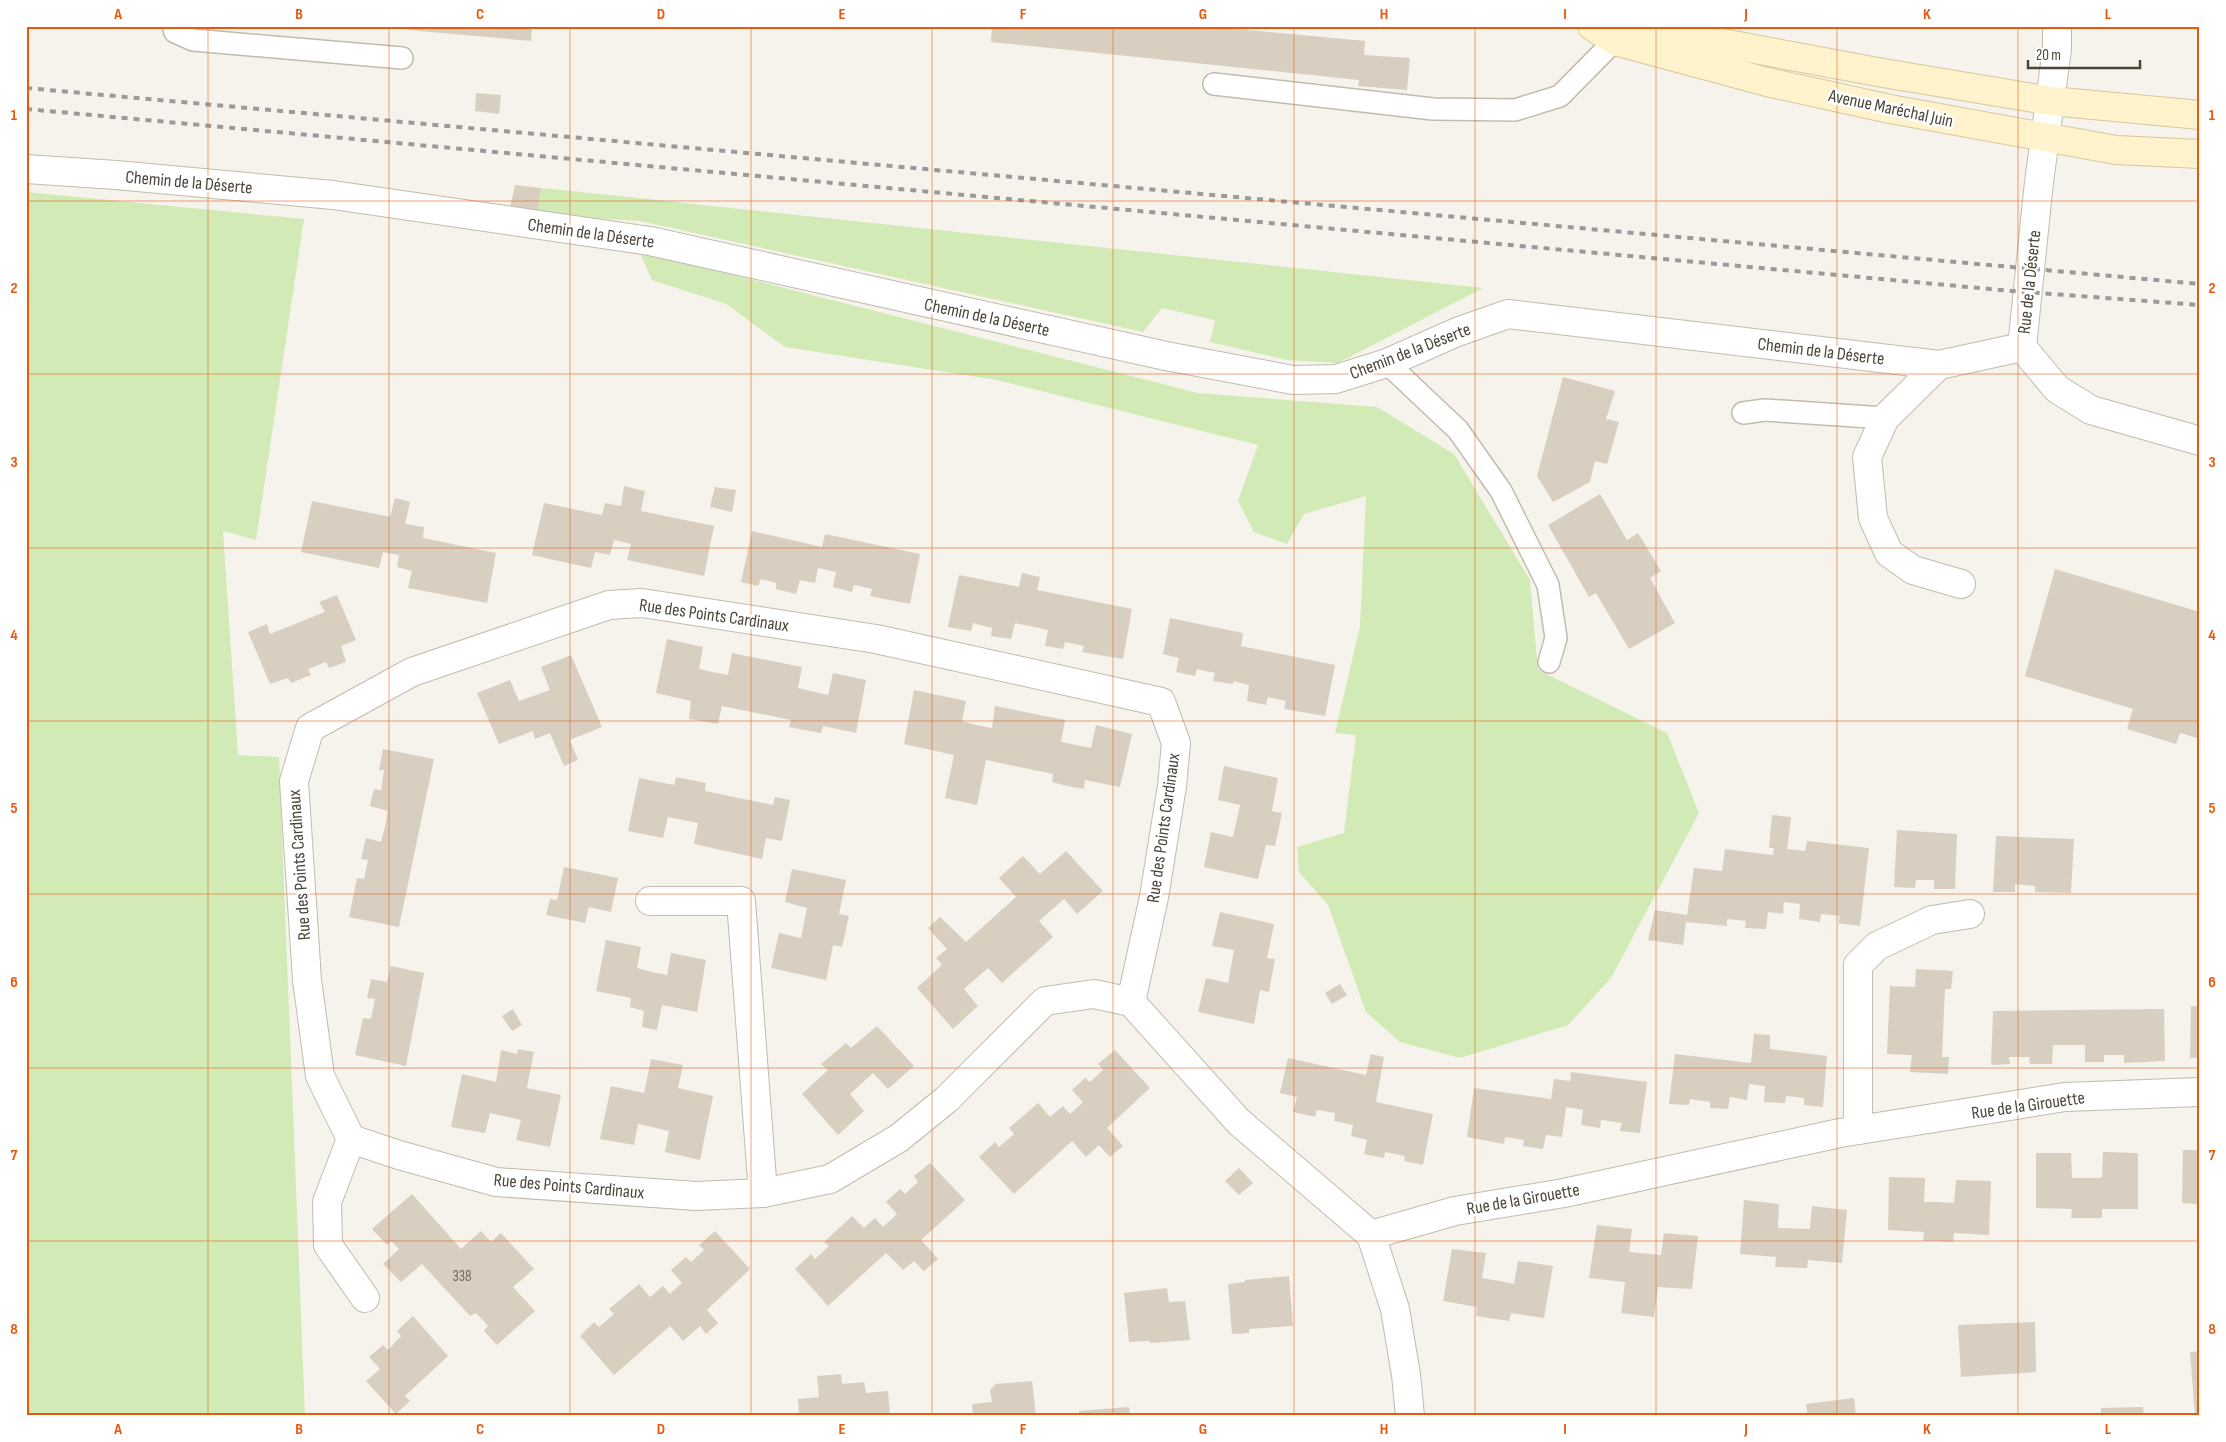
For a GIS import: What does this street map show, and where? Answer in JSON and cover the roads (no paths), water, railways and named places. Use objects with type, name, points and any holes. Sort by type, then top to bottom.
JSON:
[{"type":"main road","name":"Avenue Maréchal Juin","points":[[1592,26],[2051,101],[2200,115]]},
{"type":"main road","name":"Avenue Maréchal Juin","points":[[1625,31],[1767,82],[1890,109],[2116,150],[2200,154]]},
{"type":"street","name":"Rue de la Déserte","points":[[2057,26],[2057,49],[2045,138],[2022,347],[2057,388],[2091,410],[2200,441]]},
{"type":"street","name":"Chemin de la Déserte","points":[[26,169],[116,175],[333,196],[650,241],[1166,356],[1293,380],[1336,379],[1387,363],[1457,332],[1508,314],[1939,365],[2022,347]]},
{"type":"street","points":[[1939,365],[1885,418],[1867,457],[1873,518],[1889,553],[1913,570],[1961,584]]},
{"type":"street","name":"Rue des Points Cardinaux","points":[[642,603],[876,639],[1160,702],[1176,744],[1172,786],[1154,897],[1131,1002],[1094,994],[1045,1002],[947,1099],[899,1138],[830,1179],[763,1193],[696,1196],[496,1182],[399,1155],[352,1138],[320,1076],[307,980],[294,780],[310,728],[412,672],[609,605],[642,603]]},
{"type":"street","points":[[650,901],[741,900],[763,1193]]},
{"type":"street","points":[[1858,1130],[1858,965],[1877,946],[1932,920],[1970,914]]},
{"type":"street","points":[[1131,1002],[1240,1122],[1371,1235],[1395,1309],[1406,1376],[1410,1416]]},
{"type":"street","name":"Rue de la Girouette","points":[[1371,1235],[1455,1211],[1564,1193],[1858,1130],[2065,1097],[2200,1092]]},
{"type":"street","points":[[352,1138],[326,1202],[328,1245],[365,1298]]},
{"type":"lane","points":[[173,26],[175,32],[193,40],[402,58]]},
{"type":"lane","points":[[1214,84],[1432,110],[1515,110],[1560,96],[1625,31]]},
{"type":"lane","points":[[1387,363],[1458,430],[1501,491],[1548,586],[1556,638],[1550,662]]},
{"type":"lane","points":[[1743,413],[1765,410],[1885,418]]},
{"type":"railway","points":[[26,88],[2200,284]]},
{"type":"railway","points":[[26,109],[2012,291],[2200,305]]}]
